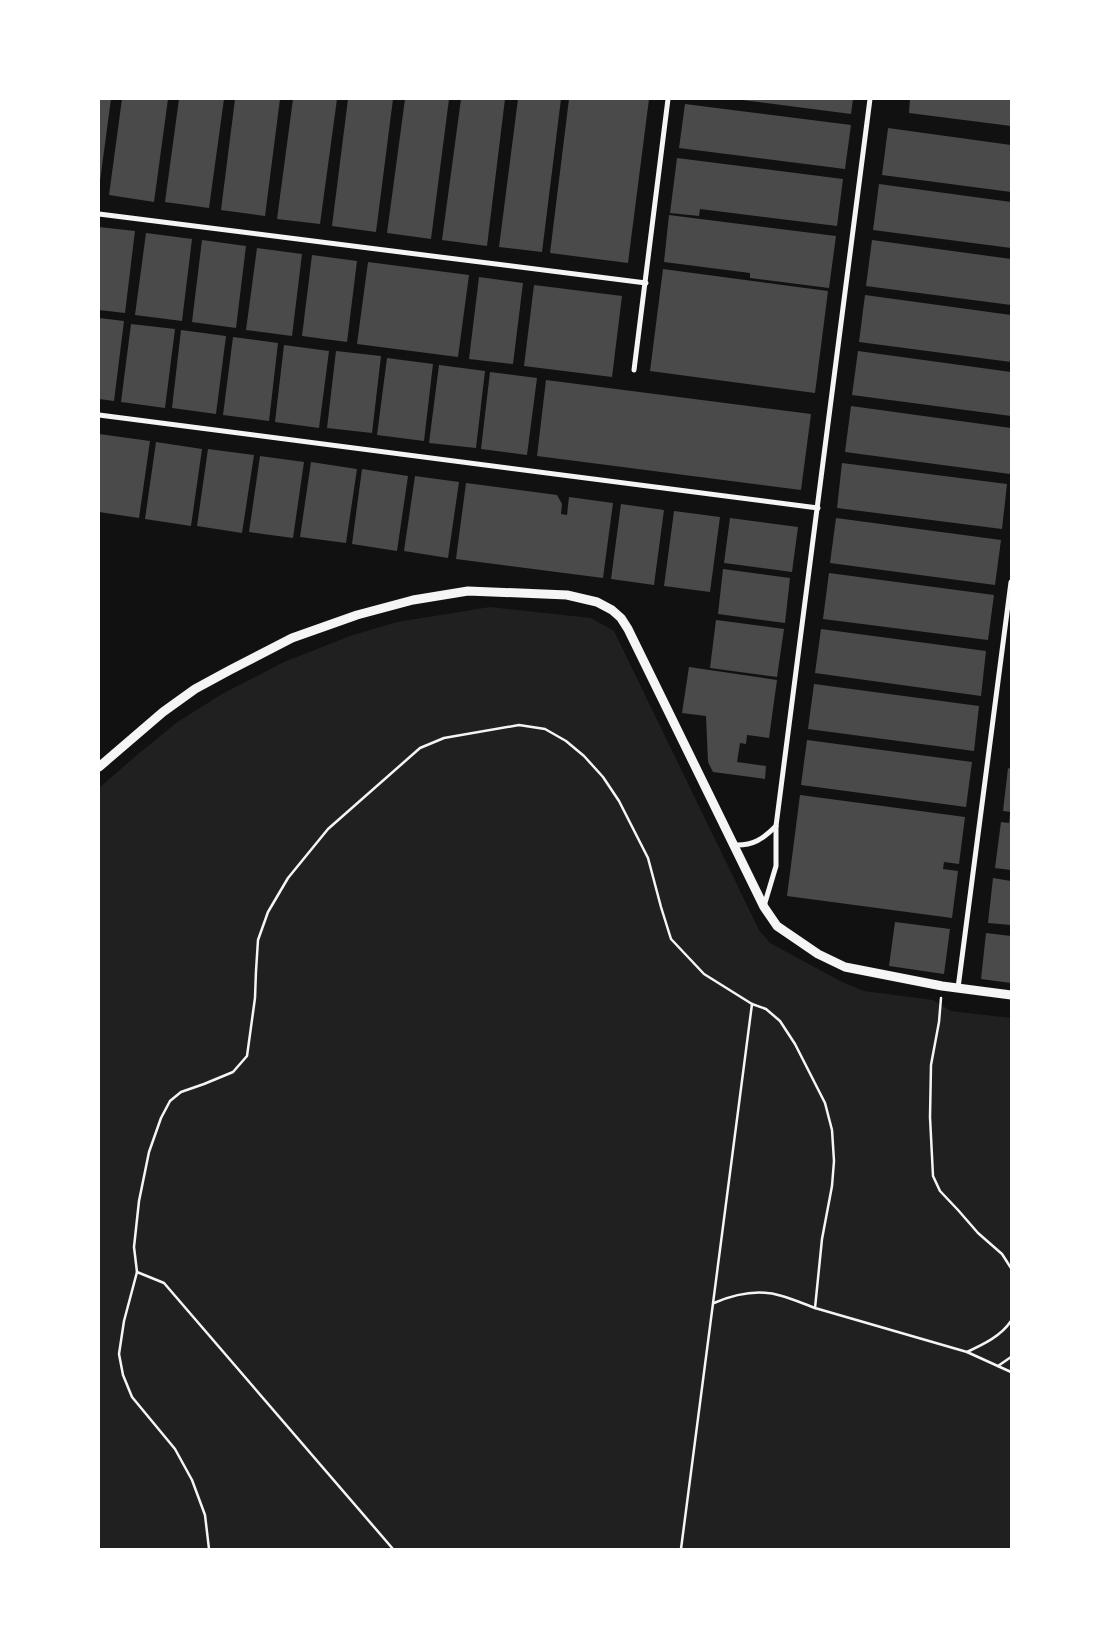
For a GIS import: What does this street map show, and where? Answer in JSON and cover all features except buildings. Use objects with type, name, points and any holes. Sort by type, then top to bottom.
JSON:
[{"type":"street","points":[[634,370],[668,99]]},
{"type":"street","points":[[764,907],[776,866],[776,826],[870,99]]},
{"type":"street","points":[[99,214],[646,283]]},
{"type":"street","points":[[99,416],[818,508]]},
{"type":"street","points":[[958,988],[1011,582]]},
{"type":"street","points":[[99,768],[163,712],[195,689],[292,638],[357,615],[413,600],[468,591],[567,595],[597,602],[612,610],[621,618],[628,629],[764,907],[777,926],[818,954],[845,966],[942,986],[1011,995]]},
{"type":"street","points":[[734,845],[745,846],[757,842],[776,826]]},
{"type":"path","points":[[209,1549],[205,1515],[192,1480],[175,1449],[132,1397],[119,1354],[124,1321],[137,1272],[134,1247],[139,1201],[148,1152],[170,1100],[181,1092],[233,1072],[247,1056],[253,1021],[258,940],[268,912],[288,878],[328,829],[420,748],[444,738],[520,725],[544,729],[566,741],[584,756],[603,777],[619,801],[648,858],[671,939],[704,974],[752,1004],[766,1009],[780,1021],[795,1044],[825,1102],[832,1130],[834,1161],[832,1186],[822,1239],[815,1308]]},
{"type":"path","points":[[942,986],[939,1022],[931,1065],[930,1117],[933,1176],[940,1191],[978,1233],[1002,1254],[1011,1268]]},
{"type":"path","points":[[682,1549],[752,1004]]},
{"type":"path","points":[[137,1272],[164,1283],[393,1549]]},
{"type":"path","points":[[714,1303],[725,1298],[751,1293],[781,1295],[815,1308],[967,1352],[1011,1372]]},
{"type":"path","points":[[967,1352],[1005,1330],[1011,1320]]},
{"type":"path","points":[[998,1366],[1011,1357]]},
{"type":"shaded area","points":[[490,607],[591,618],[614,631],[759,930],[770,943],[840,981],[864,991],[933,1000],[951,1011],[1011,1018],[1011,1549],[99,1549],[99,788],[176,723],[222,694],[284,662],[350,636],[397,622]]}]
